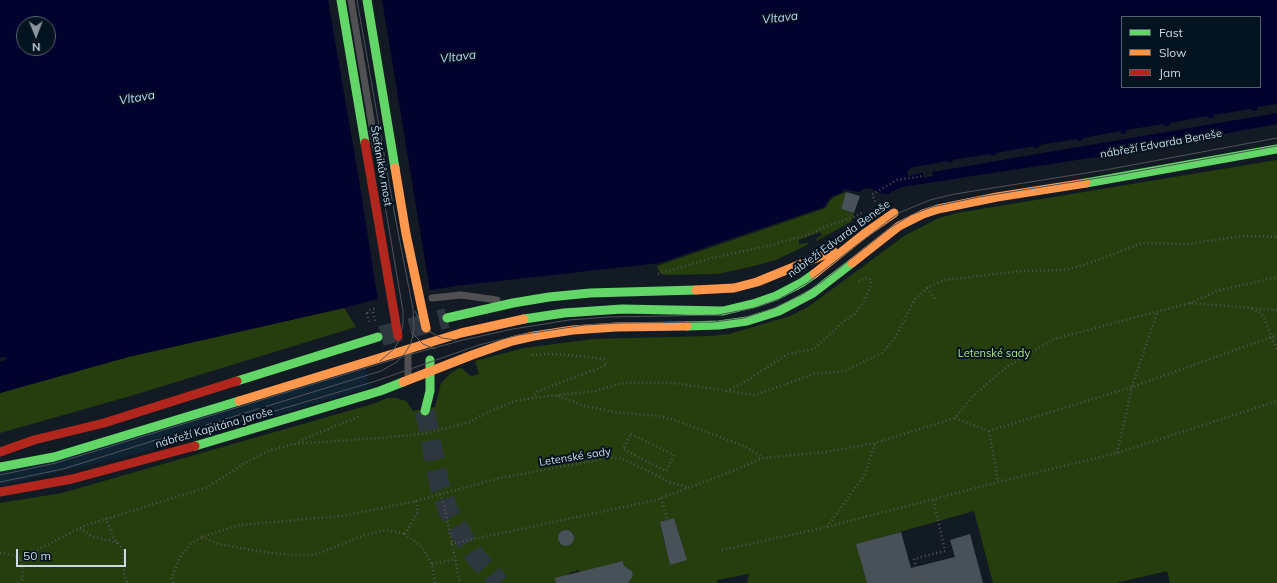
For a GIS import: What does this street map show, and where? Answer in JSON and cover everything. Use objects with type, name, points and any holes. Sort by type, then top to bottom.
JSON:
[{"type":"main road","name":"Štefánikův most","points":[[341,0],[398,336],[405,347]]},
{"type":"main road","name":"Štefánikův most","points":[[367,0],[423,339],[430,355],[430,391],[424,411],[417,398]]},
{"type":"main road","points":[[430,371],[512,341],[534,336],[573,330],[616,327],[719,325],[758,318],[796,303],[823,286],[873,244],[899,226],[923,214],[938,209],[997,197],[1277,149]]},
{"type":"main road","name":"nábřeží Edvarda Beneše","points":[[423,339],[515,320],[564,313],[622,309],[723,311],[756,303],[776,296],[802,283],[851,244],[902,208]]},
{"type":"main road","points":[[447,318],[513,302],[590,293],[715,290],[734,288],[757,282],[851,244]]},
{"type":"main road","points":[[0,452],[34,440],[104,422],[378,337]]},
{"type":"main road","name":"nábřeží Kapitána Jaroše","points":[[0,467],[54,457],[78,450],[405,347],[423,339]]},
{"type":"main road","points":[[405,347],[410,383]]},
{"type":"main road","name":"nábřeží Kapitána Jaroše","points":[[0,492],[72,479],[232,436],[410,383],[430,371]]},
{"type":"lane","points":[[351,0],[377,155]]},
{"type":"lane","points":[[357,0],[383,150]]},
{"type":"lane","points":[[432,298],[461,295],[513,302]]},
{"type":"lane","points":[[423,339],[430,371]]},
{"type":"path","points":[[871,208],[877,205],[872,195],[873,194],[897,180],[923,176]]},
{"type":"path","points":[[656,275],[712,258],[771,245],[807,235],[864,212]]},
{"type":"path","points":[[0,553],[22,558],[79,528],[106,518],[208,487],[268,450],[294,444],[427,433],[470,422],[515,401],[596,391],[618,384],[647,382],[674,383],[755,395],[814,374],[845,371],[882,353],[895,338],[915,299],[927,288],[944,280],[1022,271],[1066,270],[1084,265],[1140,244],[1147,243],[1188,244],[1242,236],[1261,235],[1277,237]]},
{"type":"path","points":[[726,391],[741,384],[788,354],[814,349],[844,321],[855,314],[863,302],[871,284],[868,278],[864,278],[852,285]]},
{"type":"path","points":[[451,544],[661,498],[762,458],[826,452],[875,443],[955,418],[973,396],[1008,366],[1054,339],[1190,303],[1217,291],[1277,278]]},
{"type":"path","points":[[927,288],[936,300]]},
{"type":"path","points":[[1190,303],[1277,310]]},
{"type":"path","points":[[369,321],[367,313],[369,310],[379,308]]},
{"type":"path","points":[[1249,308],[1261,314],[1264,318],[1277,350]]},
{"type":"path","points":[[373,312],[375,320]]},
{"type":"path","points":[[1116,453],[1132,388],[1158,312]]},
{"type":"path","points":[[955,418],[989,431],[1132,388],[1277,335]]},
{"type":"path","points":[[526,356],[547,354],[569,355],[603,359],[607,363],[602,367],[538,391],[532,398]]},
{"type":"path","points":[[558,396],[585,406],[614,412],[660,416],[680,422],[744,446],[762,458]]},
{"type":"path","points":[[722,550],[827,528],[998,482],[1116,453],[1277,402]]},
{"type":"path","points":[[294,444],[354,419]]},
{"type":"path","points":[[989,431],[998,482]]},
{"type":"path","points":[[630,434],[674,455],[666,471],[623,449],[630,434]]},
{"type":"path","points":[[827,528],[864,476],[875,443]]},
{"type":"path","name":"Letenské sady","points":[[173,583],[172,577],[179,559],[190,544],[202,537],[239,526],[343,516],[416,501],[500,478],[609,458],[620,458],[670,482],[687,487]]},
{"type":"path","points":[[440,494],[445,509],[460,583]]},
{"type":"path","points":[[661,498],[667,519]]},
{"type":"path","points":[[921,583],[914,559],[945,551],[933,499]]},
{"type":"path","points":[[405,534],[418,512],[416,501]]},
{"type":"path","points":[[106,518],[114,539],[122,548],[124,554],[123,564],[125,577],[128,583]]},
{"type":"path","points":[[79,528],[92,536],[118,543]]},
{"type":"path","points":[[202,537],[218,544],[263,552],[291,555],[314,555],[365,535],[386,530],[405,534],[422,547],[432,564],[435,583]]},
{"type":"path","points":[[19,583],[23,579],[22,558]]},
{"type":"path","points":[[432,564],[455,559]]},
{"type":"shaded area","points":[[364,364],[371,387],[185,442],[0,486],[0,471]]},
{"type":"green space","points":[[1277,160],[1277,583],[1170,583],[1167,571],[1116,583],[993,583],[974,511],[857,544],[867,583],[747,583],[749,574],[717,580],[718,583],[628,583],[633,576],[632,571],[628,568],[625,569],[623,561],[580,573],[579,570],[569,573],[572,583],[0,583],[0,503],[62,493],[376,403],[387,398],[396,398],[406,401],[413,411],[435,407],[441,383],[451,373],[459,368],[463,369],[472,376],[479,374],[475,361],[524,348],[593,339],[709,336],[729,334],[790,316],[808,307],[904,236],[939,218],[957,213]],"holes":[[[674,518],[687,560],[670,565],[660,523]],[[567,530],[573,533],[574,539],[571,545],[565,546],[559,543],[558,537],[561,531]]]},
{"type":"green space","points":[[846,192],[841,209],[854,213],[851,222],[816,241],[816,239],[822,235],[820,232],[799,240],[799,244],[809,244],[776,260],[717,274],[665,275],[660,273],[657,266],[826,208],[834,197]]},
{"type":"green space","points":[[344,308],[356,327],[127,397],[0,433],[0,393],[128,357]]},
{"type":"water","name":"Vltava","points":[[0,0],[1277,0],[1277,124],[1103,156],[901,187],[888,194],[879,193],[871,188],[863,189],[859,192],[844,189],[843,192],[831,197],[824,207],[659,263],[455,286],[373,300],[344,308],[128,357],[0,393],[0,362],[7,358],[0,358]]},
{"type":"pier","points":[[328,0],[382,0],[430,291],[378,301]]},
{"type":"pier","points":[[1277,104],[1277,113],[932,172],[933,176],[923,178],[923,173],[908,176],[907,171],[910,170],[909,168],[947,161],[948,163],[953,162],[952,160],[990,154],[991,156],[996,155],[996,153],[1034,146],[1035,148],[1040,147],[1039,145],[1077,139],[1078,141],[1083,140],[1083,138],[1121,131],[1121,134],[1127,133],[1126,130],[1164,124],[1165,126],[1170,125],[1170,123],[1208,116],[1208,118],[1214,118],[1214,115],[1251,109],[1252,111],[1258,110],[1257,107]]},
{"type":"building","points":[[846,192],[860,196],[854,213],[841,209]]},
{"type":"building","points":[[674,518],[687,560],[670,565],[660,522]]},
{"type":"building","points":[[566,530],[572,532],[574,538],[572,544],[566,546],[560,544],[558,538],[560,532]]},
{"type":"building","points":[[901,532],[911,568],[955,557],[950,540],[970,534],[983,583],[867,583],[856,544]]},
{"type":"building","points":[[623,561],[624,566],[632,571],[633,576],[628,583],[556,583],[555,578]]},
{"type":"tunnel","points":[[381,336],[447,318]]},
{"type":"tunnel","points":[[425,411],[440,487],[448,510],[474,555],[500,583]]},
{"type":"tram line","points":[[350,0],[403,311],[403,324],[400,339],[394,349],[380,361]]},
{"type":"tram line","points":[[206,425],[381,371],[397,362],[411,343],[414,329],[413,309],[394,211],[357,0]]},
{"type":"tram line","points":[[0,475],[56,463],[408,355],[463,340],[513,329],[569,320],[608,317],[718,315],[754,308],[779,299],[807,283],[892,218],[901,212],[930,200],[955,194],[1105,170],[1277,138]]},
{"type":"tram line","points":[[152,441],[241,421],[376,381],[479,345],[519,335],[585,325],[714,322],[744,318],[774,308],[801,295],[822,282],[890,228],[911,215],[932,207],[979,197],[1117,175],[1277,146]]},
{"type":"tram line","points":[[415,311],[421,323],[430,332],[442,338],[456,340]]},
{"type":"tram line","points":[[411,332],[423,344],[435,349]]},
{"type":"tram line","points":[[0,482],[63,469],[156,440]]},
{"type":"traffic: fast","points":[[341,0],[365,143]]},
{"type":"traffic: fast","points":[[367,0],[395,168]]},
{"type":"traffic: fast","points":[[1086,183],[1277,149]]},
{"type":"traffic: fast","points":[[687,326],[719,325],[747,321],[779,311],[813,293],[852,263]]},
{"type":"traffic: fast","points":[[524,319],[564,313],[622,309],[723,311],[756,303],[776,296],[801,283],[814,274]]},
{"type":"traffic: fast","points":[[447,318],[513,303],[549,297],[590,293],[696,290]]},
{"type":"traffic: fast","points":[[237,381],[378,337]]},
{"type":"traffic: fast","points":[[425,411],[430,391],[430,360]]},
{"type":"traffic: fast","points":[[195,446],[380,391],[403,382]]},
{"type":"traffic: fast","points":[[0,467],[54,457],[239,401]]},
{"type":"traffic: slow","points":[[395,168],[406,234],[426,328]]},
{"type":"traffic: slow","points":[[852,263],[899,226],[923,214],[938,209],[997,197],[1086,183]]},
{"type":"traffic: slow","points":[[814,274],[864,234],[894,213]]},
{"type":"traffic: slow","points":[[696,290],[734,288],[757,282],[833,251]]},
{"type":"traffic: slow","points":[[239,401],[461,333],[524,319]]},
{"type":"traffic: slow","points":[[403,382],[472,355],[512,341],[534,336],[573,330],[616,327],[687,326]]},
{"type":"traffic: jam","points":[[365,143],[398,336]]},
{"type":"traffic: jam","points":[[0,452],[34,440],[104,423],[237,381]]},
{"type":"traffic: jam","points":[[0,492],[72,479],[195,446]]}]
